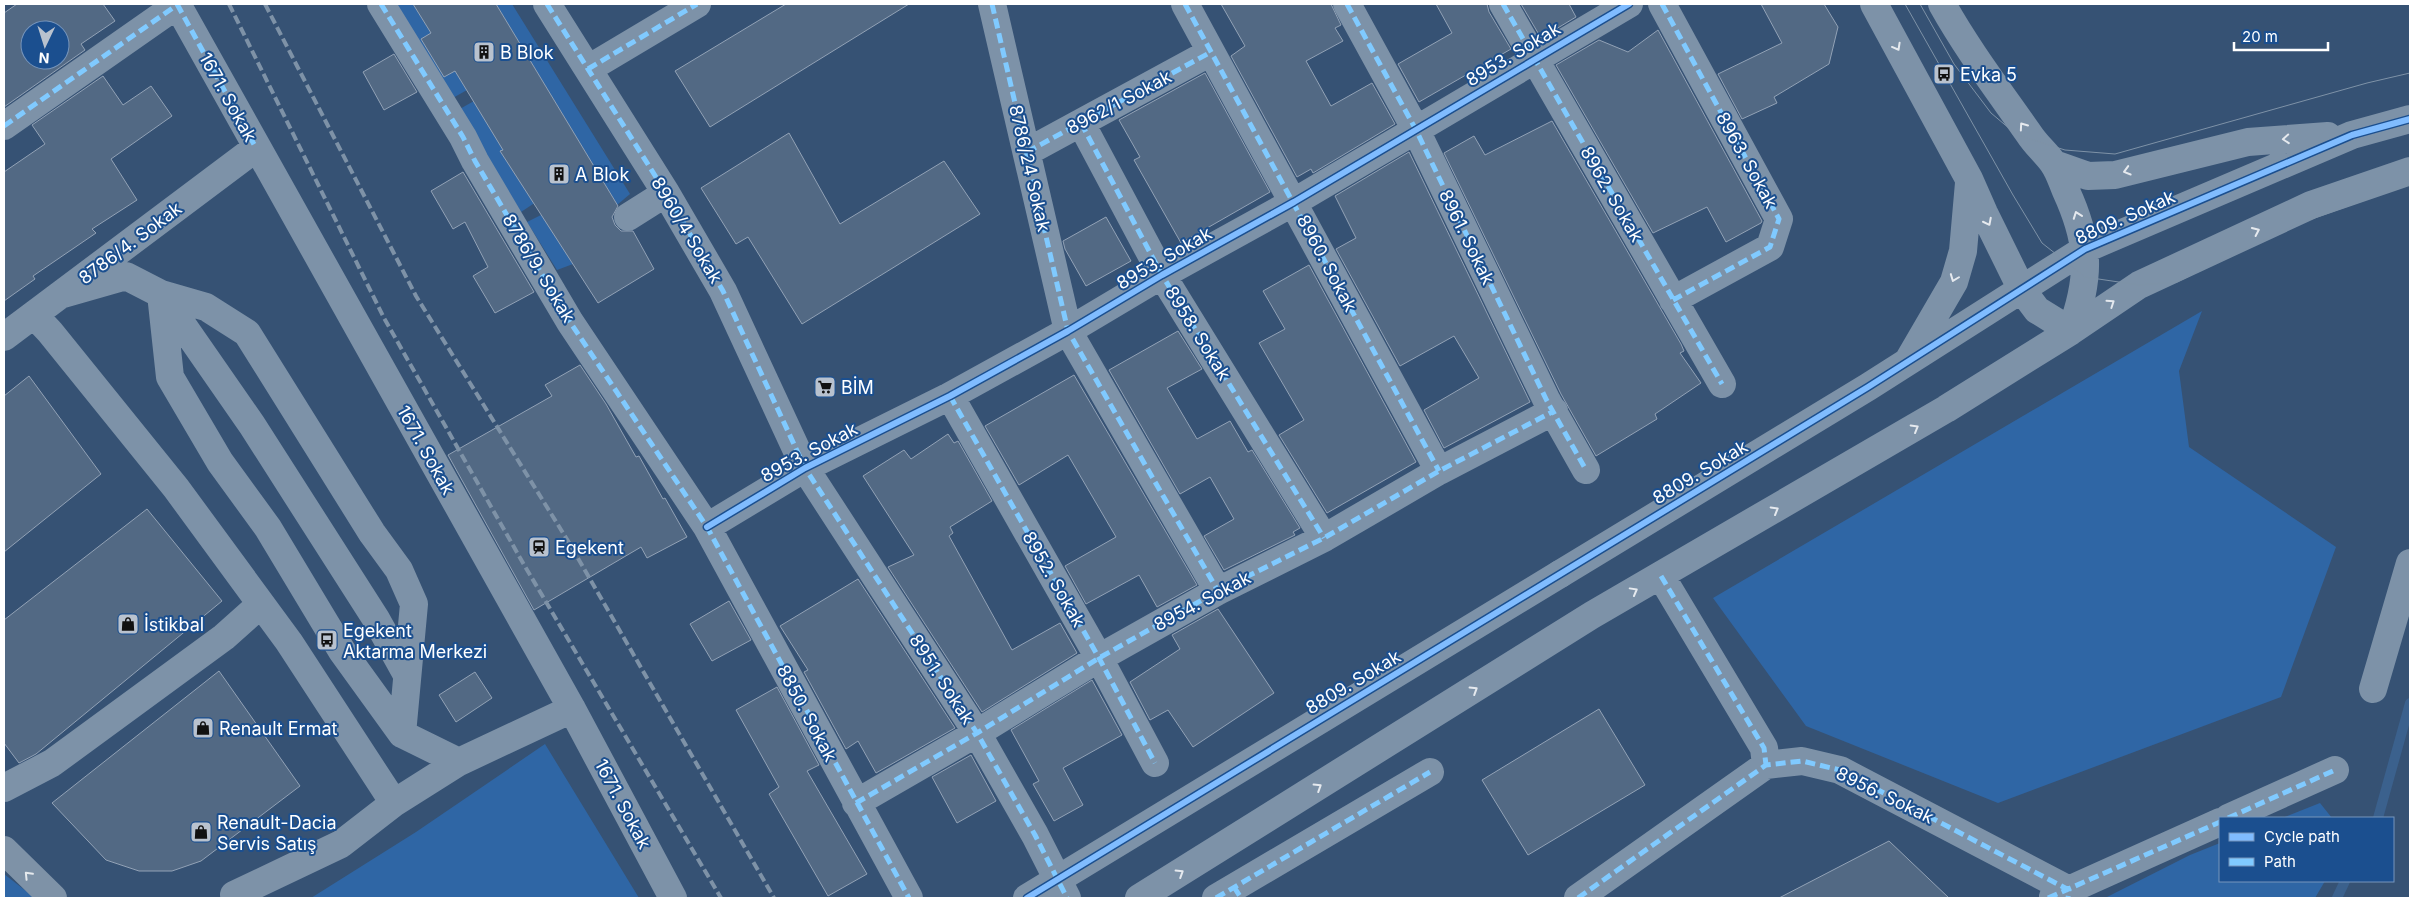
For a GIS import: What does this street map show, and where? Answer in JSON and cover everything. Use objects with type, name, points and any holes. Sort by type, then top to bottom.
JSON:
[{"type":"highway","points":[[4,850],[53,898]]},
{"type":"street","points":[[4,126],[177,4]]},
{"type":"street","name":"1671. Sokak","points":[[177,4],[572,709],[673,898]]},
{"type":"street","name":"8786/9. Sokak","points":[[381,4],[463,137],[482,174],[570,322],[707,526]]},
{"type":"street","name":"8960/4 Sokak","points":[[547,4],[666,193],[723,291],[805,468]]},
{"type":"street","points":[[588,70],[697,4]]},
{"type":"street","name":"8786/24 Sokak","points":[[992,4],[1068,331],[1218,590]]},
{"type":"street","name":"8960. Sokak","points":[[1185,4],[1439,471]]},
{"type":"street","name":"8961. Sokak","points":[[1347,4],[1416,130],[1554,411],[1586,470]]},
{"type":"street","name":"8962. Sokak","points":[[1503,4],[1722,384]]},
{"type":"street","name":"8953. Sokak","points":[[707,526],[805,468],[950,396],[1068,331],[1162,275],[1294,202],[1629,4]]},
{"type":"street","name":"8963. Sokak","points":[[1662,4],[1779,219],[1770,247],[1673,300]]},
{"type":"street","points":[[1874,4],[1970,179],[1984,213],[2022,290],[2037,310],[2071,331]]},
{"type":"street","points":[[1942,4],[1955,28],[2032,140],[2054,164],[2079,218],[2085,250],[2082,300],[2071,331]]},
{"type":"street","name":"8962/1 Sokak","points":[[1027,152],[1211,52]]},
{"type":"street","name":"8809. Sokak","points":[[1027,898],[1907,362],[2085,250],[2352,135],[2410,119]]},
{"type":"street","name":"8958. Sokak","points":[[1081,123],[1162,275],[1324,538]]},
{"type":"street","points":[[2054,164],[2088,176],[2114,175],[2248,142],[2352,135]]},
{"type":"street","name":"8786/4. Sokak","points":[[4,337],[256,148]]},
{"type":"street","points":[[1139,898],[1592,615],[1946,409],[2071,331],[2138,285],[2311,205],[2410,171]]},
{"type":"street","points":[[1907,362],[1954,282],[1963,251],[1970,179]]},
{"type":"street","points":[[628,217],[666,193]]},
{"type":"street","points":[[63,294],[126,276],[161,294],[206,307],[248,333],[372,533],[399,570],[414,604],[402,734]]},
{"type":"street","points":[[161,294],[252,424],[376,619],[407,675]]},
{"type":"street","points":[[161,294],[170,377],[220,462],[268,528],[342,651],[402,734],[459,762]]},
{"type":"street","points":[[34,315],[50,332],[176,488],[289,642],[394,803]]},
{"type":"street","name":"8952. Sokak","points":[[950,396],[1100,658],[1155,763]]},
{"type":"street","name":"8954. Sokak","points":[[856,803],[1218,590],[1324,538],[1439,471],[1554,411]]},
{"type":"street","name":"8951. Sokak","points":[[805,468],[977,733],[1035,835],[1067,898]]},
{"type":"street","name":"8850. Sokak","points":[[707,526],[909,898]]},
{"type":"street","points":[[2373,689],[2410,563]]},
{"type":"street","points":[[1661,576],[1764,748],[1766,765]]},
{"type":"street","points":[[4,788],[52,763],[224,637],[261,604]]},
{"type":"street","points":[[234,895],[341,844],[394,803],[459,762],[572,709]]},
{"type":"street","name":"8956. Sokak","points":[[1578,898],[1766,765],[1802,761],[1840,770],[2062,896]]},
{"type":"street","points":[[2230,817],[2335,770]]},
{"type":"street","points":[[1230,895],[1430,772]]},
{"type":"street","points":[[2062,896],[2219,822]]},
{"type":"shaded area","points":[[394,4],[413,4],[467,90],[451,99]]},
{"type":"shaded area","points":[[496,4],[512,4],[630,194],[617,205]]},
{"type":"shaded area","points":[[474,101],[536,202],[521,212],[458,110]]},
{"type":"shaded area","points":[[543,214],[573,264],[557,270],[527,222]]},
{"type":"shaded area","points":[[2202,311],[2179,371],[2189,447],[2336,547],[2281,697],[1998,803],[1806,726],[1713,598]]},
{"type":"shaded area","points":[[545,744],[639,898],[311,898],[416,832]]},
{"type":"shaded area","points":[[2320,803],[2331,817],[2285,817]]},
{"type":"shaded area","points":[[2219,843],[2219,882],[2324,882],[2315,898],[2105,898],[2190,855]]},
{"type":"shaded area","points":[[4,874],[35,898],[4,898]]},
{"type":"building","points":[[17,4],[103,4],[115,21],[81,44],[85,50],[70,61],[70,20],[20,20],[20,70],[57,70],[4,107],[4,13]]},
{"type":"building","points":[[413,4],[496,4],[618,206],[612,217],[615,225],[621,231],[633,231],[654,269],[598,303],[500,151],[503,150],[455,71],[444,77],[421,39],[431,33]]},
{"type":"building","points":[[786,4],[909,4],[710,127],[675,71]]},
{"type":"building","points":[[1221,4],[1331,4],[1341,25],[1335,28],[1343,41],[1306,61],[1331,106],[1372,83],[1395,124],[1313,173],[1311,169],[1297,177],[1231,56],[1245,46]]},
{"type":"building","points":[[1436,4],[1487,4],[1489,12],[1511,49],[1419,102],[1398,64],[1452,33]]},
{"type":"building","points":[[1521,4],[1569,4],[1576,17],[1541,38]]},
{"type":"building","points":[[1761,4],[1824,4],[1838,27],[1829,64],[1774,97],[1777,103],[1742,119],[1718,74],[1782,43]]},
{"type":"building","points":[[1658,30],[1762,221],[1726,242],[1707,207],[1653,233],[1556,65],[1599,40],[1628,52]]},
{"type":"building","points":[[394,54],[417,92],[384,110],[363,72]]},
{"type":"building","points":[[1205,73],[1270,192],[1181,243],[1134,160],[1140,157],[1119,120]]},
{"type":"building","points":[[103,76],[123,105],[151,86],[172,116],[111,159],[137,200],[92,229],[96,233],[33,276],[35,279],[4,301],[4,172],[45,144],[32,125]]},
{"type":"building","points":[[1552,121],[1681,344],[1684,351],[1680,353],[1701,383],[1655,414],[1657,419],[1596,456],[1561,394],[1444,153],[1474,136],[1485,155]]},
{"type":"building","points":[[789,133],[840,224],[944,161],[980,214],[802,324],[748,237],[736,244],[701,188]]},
{"type":"building","points":[[1409,152],[1530,402],[1444,448],[1424,410],[1479,378],[1454,336],[1400,366],[1336,249],[1356,238],[1335,196]]},
{"type":"building","points":[[463,172],[534,292],[495,313],[473,276],[488,267],[465,222],[453,229],[431,191]]},
{"type":"building","points":[[1106,217],[1131,261],[1086,286],[1065,249],[1063,241]]},
{"type":"building","points":[[1309,265],[1416,462],[1327,513],[1279,435],[1304,420],[1259,343],[1285,329],[1263,291]]},
{"type":"building","points":[[1178,331],[1202,369],[1167,388],[1197,439],[1230,421],[1248,452],[1252,450],[1300,528],[1293,532],[1295,535],[1224,570],[1204,536],[1234,519],[1210,477],[1180,494],[1109,370]]},
{"type":"building","points":[[580,365],[606,404],[636,457],[639,456],[687,537],[647,558],[641,547],[534,610],[448,455],[552,396],[545,385]]},
{"type":"building","points":[[1074,375],[1197,585],[1157,607],[1139,575],[1086,604],[1065,566],[1116,537],[1068,455],[1019,485],[985,426]]},
{"type":"building","points":[[29,376],[101,474],[4,552],[4,396]]},
{"type":"building","points":[[948,434],[954,443],[958,441],[992,501],[950,527],[953,533],[949,536],[1012,650],[1060,623],[1077,653],[982,712],[888,567],[914,555],[863,476],[904,450],[911,459]]},
{"type":"building","points":[[147,509],[222,601],[36,754],[19,763],[4,743],[4,620]]},
{"type":"building","points":[[858,579],[955,728],[876,773],[858,741],[846,749],[804,672],[808,670],[780,626]]},
{"type":"building","points":[[729,601],[751,640],[712,661],[690,624]]},
{"type":"building","points":[[1218,609],[1274,693],[1193,747],[1168,710],[1150,720],[1130,682],[1180,649],[1172,635]]},
{"type":"building","name":"Renault Ermat","points":[[219,671],[300,786],[201,861],[172,871],[139,871],[106,860],[52,803]]},
{"type":"building","points":[[475,672],[492,698],[456,722],[439,695]]},
{"type":"building","points":[[1092,680],[1122,735],[1063,768],[1083,805],[1054,821],[1033,784],[1039,781],[1011,730]]},
{"type":"building","points":[[777,687],[819,765],[807,771],[867,874],[828,896],[769,794],[779,787],[736,710]]},
{"type":"building","points":[[1599,709],[1645,785],[1528,855],[1482,780]]},
{"type":"building","points":[[971,755],[996,801],[957,823],[932,777]]},
{"type":"building","points":[[1889,841],[1949,898],[1779,898]]},
{"type":"waterway","points":[[2378,817],[2410,703]]},
{"type":"waterway","points":[[2337,898],[2345,882]]},
{"type":"tram line","points":[[1905,4],[2042,243],[2085,277],[2139,285],[2177,282],[2295,225],[2410,184]]},
{"type":"tram line","points":[[1920,4],[1954,64],[1991,113],[2017,135],[2065,150],[2115,154],[2367,83],[2410,73]]},
{"type":"railway","points":[[229,4],[384,318],[523,563],[721,898]]},
{"type":"railway","points":[[265,4],[416,296],[568,541],[774,898]]},
{"type":"marked path","points":[[177,4],[256,148]]},
{"type":"marked path","points":[[381,4],[463,137],[475,161],[570,322],[707,527],[909,898]]},
{"type":"marked path","points":[[547,4],[666,193],[723,291],[805,468],[977,733],[1035,835],[1067,898]]},
{"type":"marked path","points":[[588,69],[697,4]]},
{"type":"marked path","points":[[992,4],[1068,331],[1218,591]]},
{"type":"marked path","points":[[1185,4],[1439,471]]},
{"type":"marked path","points":[[1347,4],[1416,130],[1547,401],[1586,470]]},
{"type":"marked path","points":[[1503,4],[1722,384]]},
{"type":"marked path","points":[[1662,4],[1779,219],[1770,247],[1673,300]]},
{"type":"marked path","points":[[4,126],[177,5]]},
{"type":"marked path","points":[[1027,152],[1211,52]]},
{"type":"marked path","points":[[1081,123],[1162,275],[1324,538]]},
{"type":"marked path","points":[[950,396],[1099,658],[1155,763]]},
{"type":"marked path","points":[[856,803],[977,733],[1099,658],[1218,591],[1324,538],[1439,471],[1554,411]]},
{"type":"marked path","points":[[1661,576],[1764,748],[1766,765]]},
{"type":"marked path","points":[[1578,898],[1766,765],[1802,761],[1840,770],[2069,890],[2068,898]]},
{"type":"marked path","points":[[2230,817],[2335,770]]},
{"type":"marked path","points":[[1216,898],[1430,772]]},
{"type":"marked path","points":[[2048,898],[2219,822]]},
{"type":"marked path","points":[[1234,887],[1241,898]]},
{"type":"cycle path","points":[[707,527],[805,468],[950,396],[1068,331],[1162,275],[1294,202],[1629,4]]},
{"type":"cycle path","points":[[1027,898],[1868,387],[2085,249],[2352,135],[2410,119]]},
{"type":"place","name":"B Blok","points":[[484,52]]},
{"type":"place","name":"Evka 5","points":[[1944,74]]},
{"type":"place","name":"A Blok","points":[[559,174]]},
{"type":"place","name":"BİM","points":[[825,387]]},
{"type":"place","name":"Egekent","points":[[539,547]]},
{"type":"place","name":"İstikbal","points":[[128,624]]},
{"type":"place","name":"Egekent Aktarma Merkezi","points":[[327,640]]},
{"type":"place","name":"Renault Ermat","points":[[203,728]]},
{"type":"place","name":"Renault-Dacia Servis Satış","points":[[201,832]]}]
